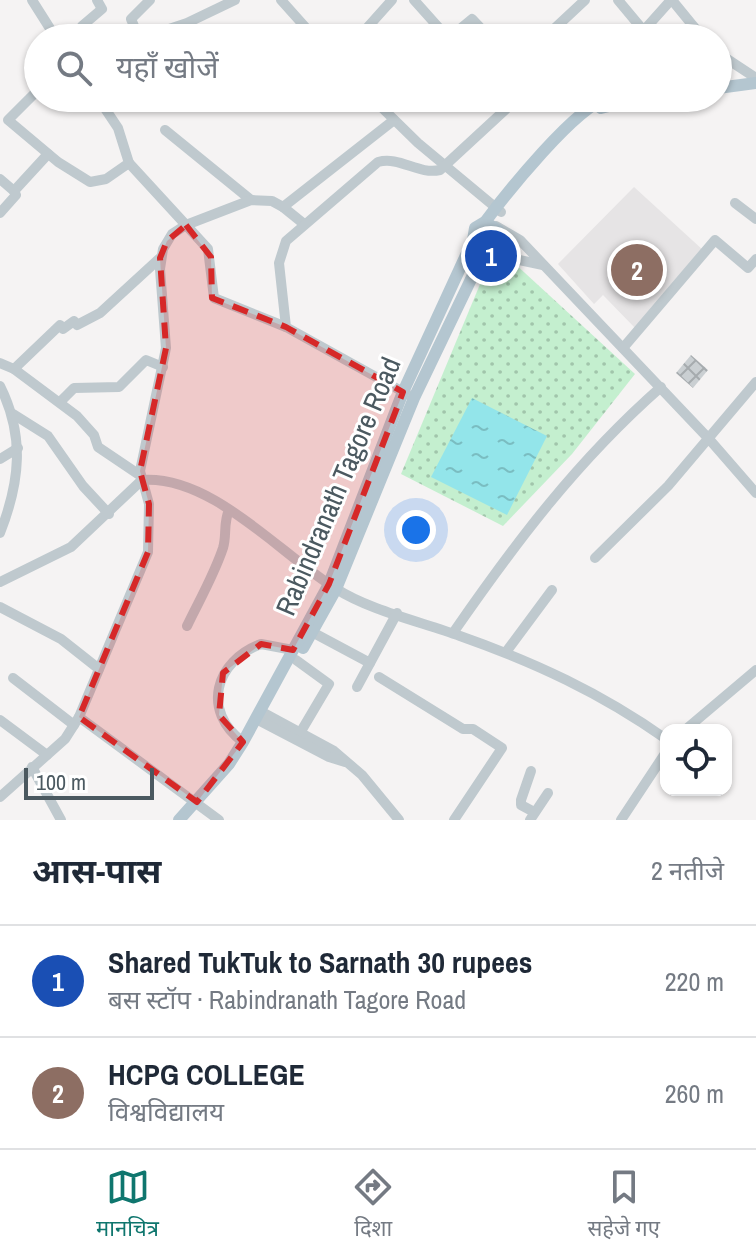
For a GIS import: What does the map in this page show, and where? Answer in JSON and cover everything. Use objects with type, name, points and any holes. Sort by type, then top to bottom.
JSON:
[{"type":"main road","points":[[732,80],[756,79]]},
{"type":"main road","points":[[732,85],[756,79]]},
{"type":"main road","points":[[491,224],[498,210],[592,112]]},
{"type":"main road","name":"Rabindranath Tagore Road","points":[[294,655],[312,632],[332,587],[408,395],[473,240],[475,228],[491,224],[498,238],[488,247],[408,395]]},
{"type":"main road","points":[[473,240],[488,247]]},
{"type":"main road","name":"Rabindranath Tagore Road","points":[[179,820],[228,778],[332,587]]},
{"type":"main road","name":"Rabindranath Tagore Road","points":[[190,820],[262,717]]},
{"type":"street","points":[[32,0],[47,24]]},
{"type":"street","points":[[84,24],[102,9],[97,0]]},
{"type":"street","points":[[133,24],[131,19],[150,0]]},
{"type":"street","points":[[184,24],[235,0]]},
{"type":"street","points":[[281,0],[302,24]]},
{"type":"street","points":[[371,24],[392,0]]},
{"type":"street","points":[[414,0],[435,24]]},
{"type":"street","points":[[559,24],[585,0]]},
{"type":"street","points":[[618,0],[634,24]]},
{"type":"street","points":[[649,24],[671,0],[691,24]]},
{"type":"street","points":[[732,63],[756,79]]},
{"type":"street","points":[[24,104],[4,124],[90,182],[106,179],[129,163]]},
{"type":"street","points":[[106,112],[124,141],[129,163],[208,249],[214,298],[286,327],[408,395]]},
{"type":"street","points":[[386,112],[445,167],[498,210]]},
{"type":"street","points":[[286,327],[279,253],[286,241],[378,162],[395,161],[428,172],[445,167],[502,112]]},
{"type":"street","points":[[283,207],[394,120]]},
{"type":"street","points":[[165,130],[251,200]]},
{"type":"street","points":[[14,191],[48,154]]},
{"type":"street","points":[[0,179],[16,195],[0,213]]},
{"type":"street","points":[[14,369],[60,325],[63,329],[74,321],[77,325],[100,313],[160,258],[167,241],[186,225],[251,200],[272,201],[304,224]]},
{"type":"street","points":[[735,203],[756,219]]},
{"type":"street","points":[[491,224],[520,240],[545,265],[756,493]]},
{"type":"street","points":[[623,348],[715,240],[748,268],[756,259]]},
{"type":"street","points":[[488,247],[510,258],[545,265]]},
{"type":"street","points":[[2,792],[47,755],[77,721],[148,552],[149,504],[141,478],[167,337],[160,258]]},
{"type":"street","points":[[60,402],[74,388],[119,387],[146,360],[163,367]]},
{"type":"street","points":[[0,363],[14,369],[60,402],[94,435],[98,447],[141,478],[170,482],[229,510],[332,587],[506,652],[601,695],[660,735]]},
{"type":"street","points":[[595,558],[668,486],[756,382]]},
{"type":"street","points":[[0,386],[13,414],[18,448],[14,491],[0,533]]},
{"type":"street","points":[[453,633],[553,496],[605,439],[661,387]]},
{"type":"street","points":[[13,414],[48,436],[83,486],[109,514]]},
{"type":"street","points":[[0,459],[18,448]]},
{"type":"street","points":[[0,582],[71,547],[109,514],[141,478]]},
{"type":"street","points":[[187,626],[216,568],[224,545],[224,523],[229,510]]},
{"type":"street","points":[[506,652],[552,590]]},
{"type":"street","points":[[0,607],[61,639],[99,669]]},
{"type":"street","points":[[357,687],[397,613]]},
{"type":"street","points":[[312,632],[370,663]]},
{"type":"street","points":[[243,742],[227,730],[219,715],[223,673],[231,661],[261,644],[294,655],[329,684],[300,733]]},
{"type":"street","points":[[692,724],[756,670]]},
{"type":"street","points":[[379,677],[463,729],[473,729],[502,748],[454,820]]},
{"type":"street","points":[[13,678],[219,820]]},
{"type":"street","points":[[262,717],[334,751],[399,820]]},
{"type":"street","points":[[262,717],[329,757],[347,762]]},
{"type":"street","points":[[0,720],[47,755]]},
{"type":"street","points":[[621,820],[660,761]]},
{"type":"street","points":[[32,767],[61,820]]},
{"type":"street","points":[[531,771],[521,805],[532,816],[548,793]]},
{"type":"highlighted area","points":[[186,225],[211,257],[212,298],[286,327],[403,392],[329,584],[293,650],[261,644],[223,673],[219,715],[243,742],[197,802],[79,717],[148,552],[149,504],[140,471],[166,348],[160,258],[167,241]]},
{"type":"shaded area","points":[[634,187],[704,251],[636,329],[603,295],[594,304],[558,264]]},
{"type":"green space","points":[[493,253],[513,262],[635,374],[572,454],[503,526],[401,474]]},
{"type":"water","points":[[472,398],[547,436],[507,515],[431,477]]},
{"type":"building","points":[[691,355],[708,370],[693,388],[676,373]]},
{"type":"place","name":"Shared TukTuk to Sarnath 30 rupees","points":[[491,256]]},
{"type":"place","name":"HCPG COLLEGE","points":[[637,270]]}]
